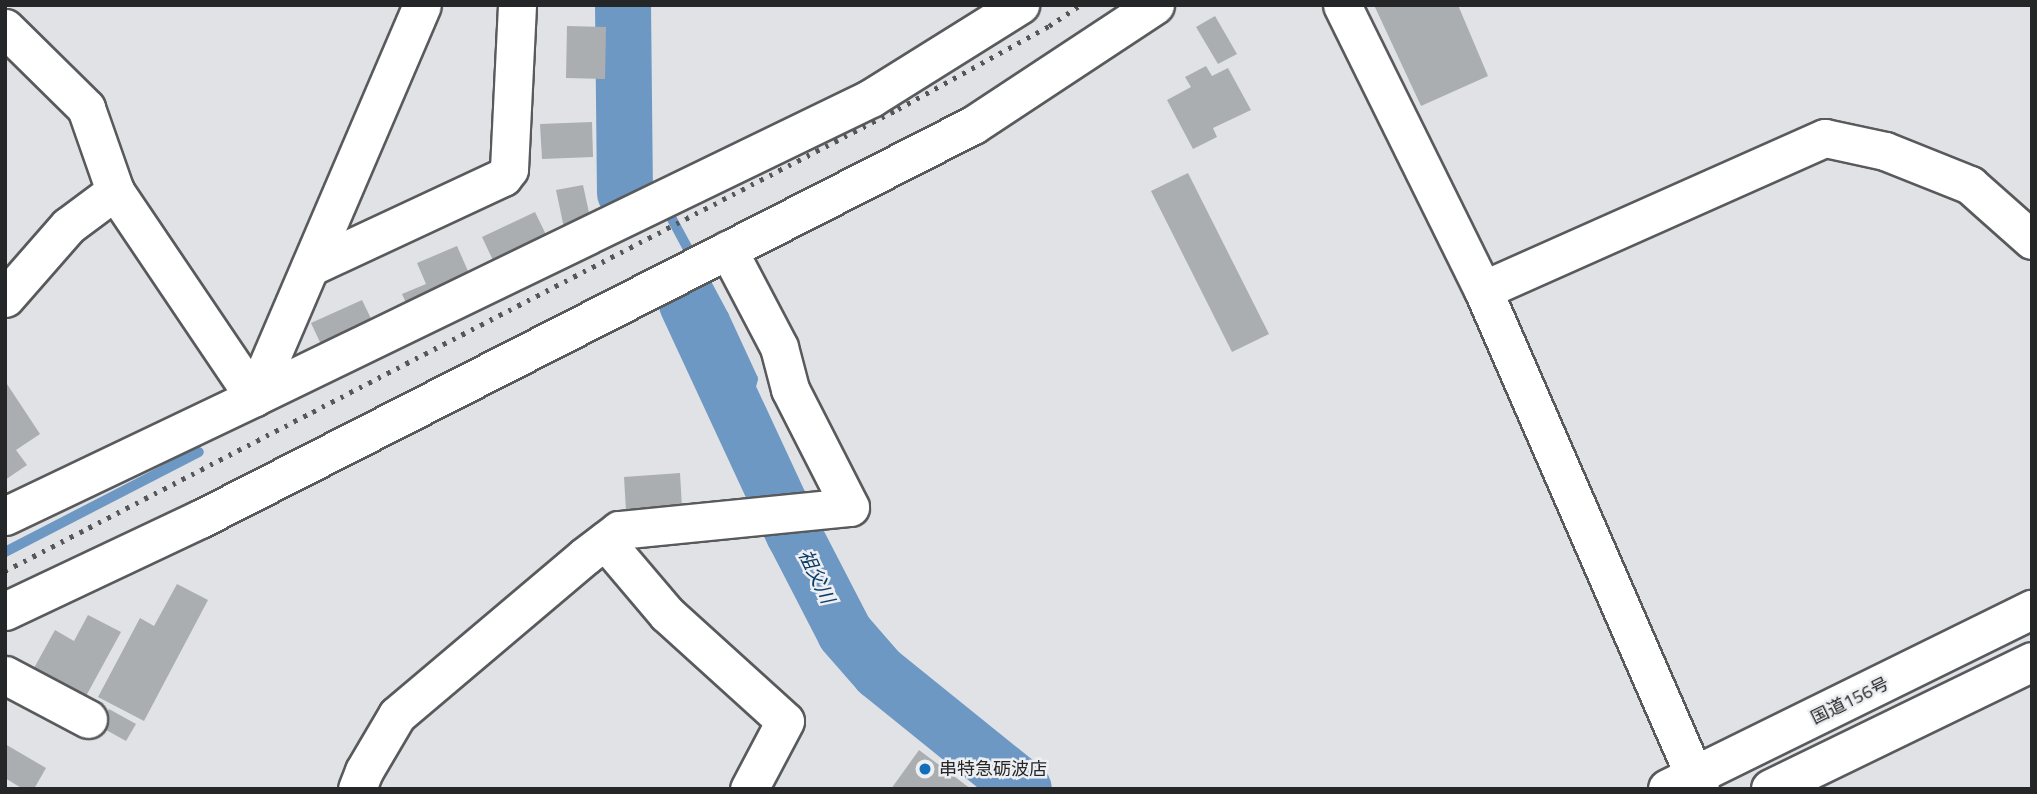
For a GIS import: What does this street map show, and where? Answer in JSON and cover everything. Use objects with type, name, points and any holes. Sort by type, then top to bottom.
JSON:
[{"type":"highway","name":"国道156号","points":[[1687,784],[2032,610]]},
{"type":"highway","points":[[1771,789],[2032,662]]},
{"type":"street","points":[[254,397],[422,5]]},
{"type":"street","points":[[310,267],[503,177],[509,169],[517,5]]},
{"type":"street","points":[[5,516],[871,98],[1020,5]]},
{"type":"street","points":[[5,611],[200,519],[973,125],[1155,5]]},
{"type":"street","points":[[1342,5],[1483,290],[1687,784]]},
{"type":"street","points":[[5,28],[86,108],[115,191],[254,397]]},
{"type":"street","points":[[1483,290],[1825,138],[1885,151],[1970,185],[2032,240]]},
{"type":"street","points":[[5,298],[68,226],[115,191]]},
{"type":"street","points":[[357,789],[364,771],[397,715],[619,530],[850,507],[790,389],[779,347],[728,250]]},
{"type":"street","points":[[605,541],[667,614],[785,721],[749,789]]},
{"type":"street","points":[[5,675],[88,719]]},
{"type":"building","points":[[1374,5],[1458,5],[1488,76],[1421,106]]},
{"type":"building","points":[[1215,16],[1237,54],[1218,64],[1196,27]]},
{"type":"building","points":[[567,26],[606,27],[605,79],[566,78]]},
{"type":"building","points":[[1206,66],[1212,76],[1228,68],[1251,110],[1213,128],[1217,137],[1193,149],[1167,100],[1191,87],[1185,77]]},
{"type":"building","points":[[592,122],[593,157],[542,159],[540,124]]},
{"type":"building","points":[[1188,173],[1269,334],[1232,352],[1151,191]]},
{"type":"building","points":[[583,185],[591,222],[564,228],[556,190]]},
{"type":"building","points":[[535,212],[551,245],[498,271],[482,237]]},
{"type":"building","points":[[457,246],[475,287],[411,314],[402,294],[426,284],[417,263]]},
{"type":"building","points":[[362,300],[378,333],[327,357],[311,323]]},
{"type":"building","points":[[5,381],[40,434],[16,450],[27,465],[5,480]]},
{"type":"building","points":[[680,473],[682,508],[626,511],[624,477]]},
{"type":"building","points":[[177,584],[208,600],[144,721],[98,697],[140,618],[154,626]]},
{"type":"building","points":[[88,615],[121,632],[86,696],[34,668],[55,630],[74,641]]},
{"type":"building","points":[[109,709],[136,724],[126,741],[99,726]]},
{"type":"building","points":[[5,744],[46,768],[34,789],[23,789],[5,778]]},
{"type":"building","name":"串特急砺波店","points":[[919,750],[971,789],[891,789]]},
{"type":"waterway","name":"祖父川","points":[[623,5],[625,193]]},
{"type":"waterway","points":[[665,206],[724,316],[753,379],[741,420]]},
{"type":"waterway","name":"祖父川","points":[[687,304],[794,534],[845,633],[879,672],[1024,789]]},
{"type":"waterway","points":[[5,552],[199,452]]},
{"type":"railway","points":[[5,571],[898,109],[1049,26],[1080,5]]},
{"type":"place","name":"串特急砺波店","points":[[925,769]]}]
